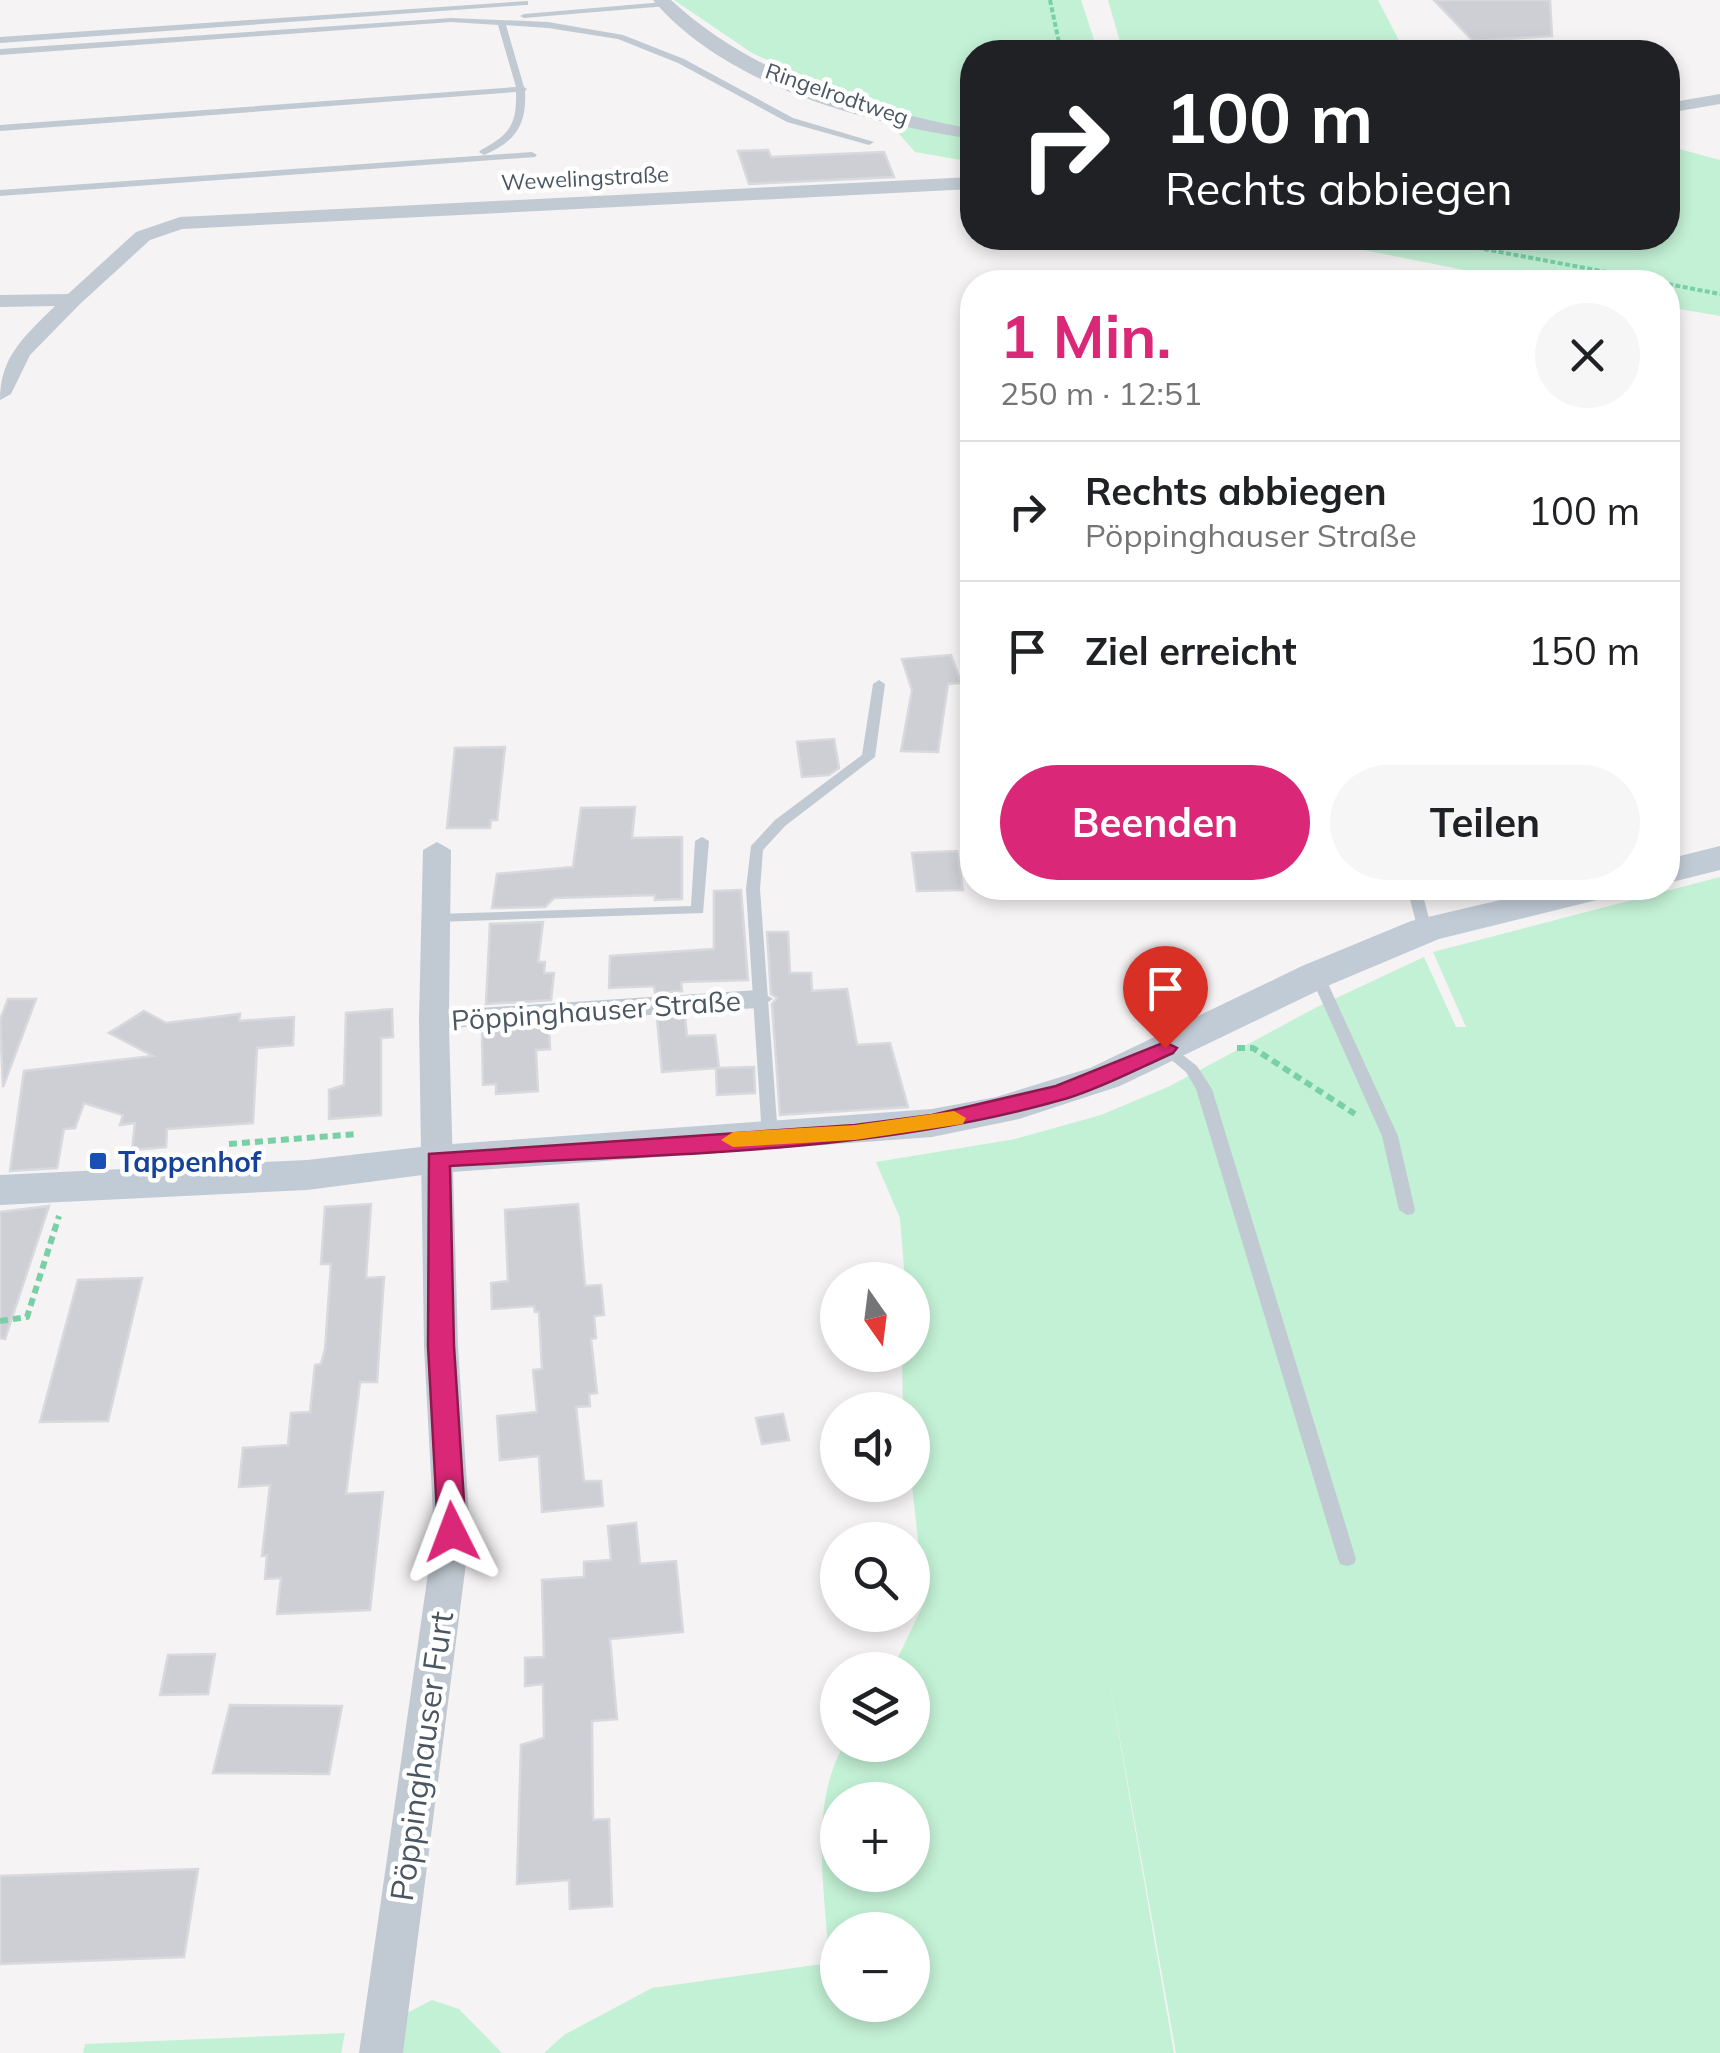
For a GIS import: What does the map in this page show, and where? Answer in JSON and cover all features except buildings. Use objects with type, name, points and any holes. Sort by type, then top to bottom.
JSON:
[{"type":"main road","points":[[1680,868],[1720,858]]},
{"type":"main road","points":[[0,1190],[306,1175],[438,1160],[855,1132],[1003,1109],[1105,1077],[1317,975],[1424,930],[1549,900]]},
{"type":"street","name":"Ringelrodtweg","points":[[663,2],[736,56],[789,82],[876,112],[960,131]]},
{"type":"street","points":[[1680,106],[1720,99]]},
{"type":"street","name":"Wewelingstraße","points":[[73,300],[143,236],[180,224],[960,183]]},
{"type":"street","points":[[0,301],[73,300]]},
{"type":"street","points":[[0,394],[21,352],[73,300]]},
{"type":"street","name":"Pöppinghauser Straße","points":[[437,850],[434,1020],[438,1160]]},
{"type":"street","name":"Pöppinghauser Straße","points":[[434,1020],[758,999]]},
{"type":"street","name":"Pöppinghauser Furt","points":[[381,2053],[452,1532],[441,1346],[438,1160]]},
{"type":"lane","points":[[0,40],[525,1],[523,16]]},
{"type":"lane","points":[[0,52],[523,16],[663,2]]},
{"type":"lane","points":[[451,20],[501,22],[620,37],[681,60],[790,120],[870,142]]},
{"type":"lane","points":[[470,157],[513,136],[520,122],[524,90],[501,22]]},
{"type":"lane","points":[[0,128],[524,90]]},
{"type":"lane","points":[[0,194],[532,154]]},
{"type":"lane","points":[[770,1137],[758,999],[753,890],[756,850],[780,823],[868,756],[878,684]]},
{"type":"lane","points":[[436,918],[698,910],[702,841]]},
{"type":"lane","points":[[1417,900],[1424,930]]},
{"type":"lane","points":[[1317,975],[1390,1136],[1407,1210]]},
{"type":"lane","points":[[1165,1048],[1192,1069],[1204,1088],[1347,1558]]},
{"type":"path","points":[[1050,0],[1058,40]]},
{"type":"path","points":[[1489,250],[1596,270]]},
{"type":"path","points":[[1680,286],[1720,294]]},
{"type":"path","points":[[0,1321],[27,1317],[68,1187]]},
{"type":"green space","points":[[674,0],[1081,0],[1094,40],[960,40],[960,160],[915,152],[877,109],[752,53]]},
{"type":"green space","points":[[1108,0],[1378,0],[1399,40],[1120,40]]},
{"type":"green space","points":[[1680,149],[1720,160],[1720,316],[1680,309],[1680,270],[1464,270],[1364,250],[1680,250]]},
{"type":"green space","points":[[1720,877],[1720,2053],[1176,2053],[1107,1667],[1174,2053],[544,2053],[564,2035],[652,1988],[820,1964],[820,2022],[930,2022],[930,1912],[825,1912],[824,1892],[930,1892],[930,1782],[830,1782],[836,1762],[930,1762],[930,1652],[901,1652],[910,1632],[930,1632],[930,1522],[916,1522],[914,1502],[930,1502],[930,1392],[903,1392],[902,1372],[930,1372],[930,1262],[904,1262],[900,1218],[876,1162],[1015,1139],[1101,1115],[1170,1086],[1317,1007],[1424,957],[1456,1027],[1466,1027],[1433,952],[1632,900],[1680,900],[1680,887]]},
{"type":"green space","points":[[432,2000],[459,2009],[502,2053],[399,2053],[405,2014]]},
{"type":"green space","points":[[345,2033],[341,2053],[83,2053],[85,2044]]},
{"type":"slow traffic","points":[[733,1140],[855,1132],[954,1118]]},
{"type":"place","name":"Tappenhof","points":[[98,1161]]},
{"type":"route","points":[[452,1532],[441,1346],[438,1160],[855,1132],[932,1123],[1064,1092],[1165,1048]]}]
